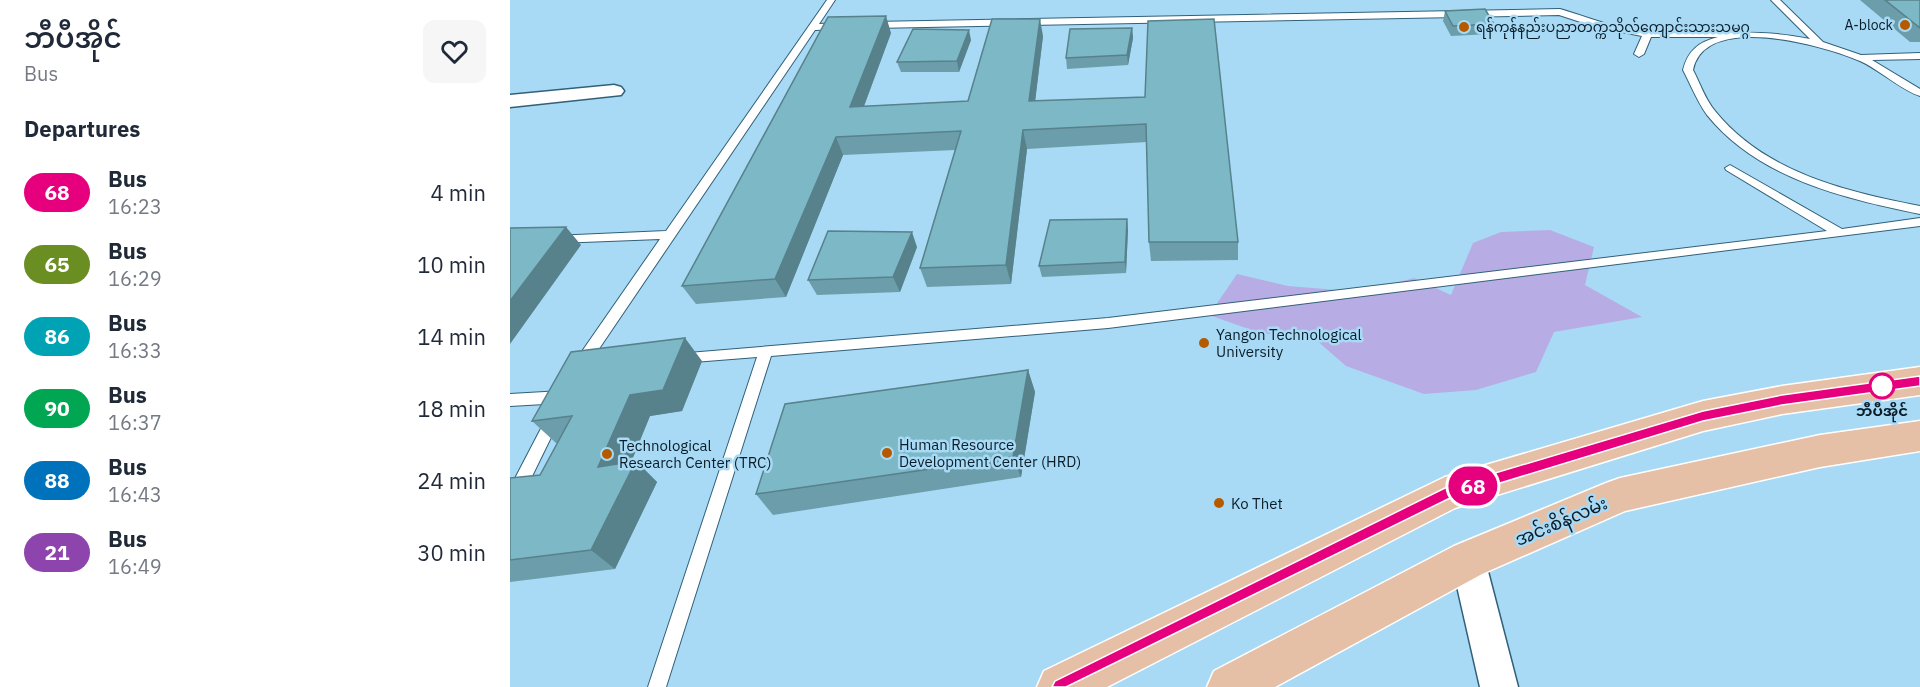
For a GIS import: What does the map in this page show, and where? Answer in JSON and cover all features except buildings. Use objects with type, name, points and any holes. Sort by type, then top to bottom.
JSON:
[{"type":"main road","points":[[1060,687],[1445,494],[1703,416],[1782,400],[1920,381]]},
{"type":"main road","name":"အင်းစိန်လမ်း","points":[[1230,687],[1468,560],[1620,495],[1820,451],[1920,436]]},
{"type":"street","points":[[510,101],[614,91]]},
{"type":"street","points":[[1468,560],[1499,687]]},
{"type":"lane","points":[[510,504],[576,378],[831,0]]},
{"type":"lane","points":[[1775,0],[1820,45]]},
{"type":"lane","points":[[862,26],[1560,12],[1599,26],[1648,34],[1779,36],[1820,45],[1859,57],[1920,93]]},
{"type":"lane","points":[[814,27],[850,26]]},
{"type":"lane","points":[[1639,54],[1648,34]]},
{"type":"lane","points":[[1743,34],[1710,42],[1693,54],[1688,70],[1712,114],[1752,151],[1813,184],[1865,200],[1920,210]]},
{"type":"lane","points":[[1859,57],[1920,56]]},
{"type":"lane","points":[[1730,168],[1840,234]]},
{"type":"lane","points":[[673,358],[1108,323],[1840,234],[1920,222]]},
{"type":"lane","points":[[544,239],[671,235]]},
{"type":"lane","points":[[657,687],[766,351]]},
{"type":"lane","points":[[510,400],[576,378]]},
{"type":"shaded area","points":[[1550,230],[1594,247],[1585,285],[1642,317],[1554,332],[1536,372],[1476,390],[1424,394],[1346,366],[1315,339],[1260,333],[1209,315],[1237,274],[1288,286],[1362,292],[1414,278],[1451,295],[1473,243],[1501,232]]},
{"type":"bus line","name":"68","points":[[1060,687],[1445,494],[1703,416],[1782,400],[1920,381]]},
{"type":"place","name":"A-block","points":[[1905,25]]},
{"type":"place","name":"ရန်ကုန်နည်းပညာတက္ကသိုလ်ကျောင်းသားသမဂ္ဂ","points":[[1464,27]]},
{"type":"place","name":"Yangon Technological University","points":[[1204,343]]},
{"type":"place","name":"ဘီပီအိုင်","points":[[1882,386]]},
{"type":"place","name":"Human Resource Development Center (HRD)","points":[[887,453]]},
{"type":"place","name":"Technological Research Center (TRC)","points":[[607,454]]},
{"type":"place","name":"Ko Thet","points":[[1219,503]]}]
